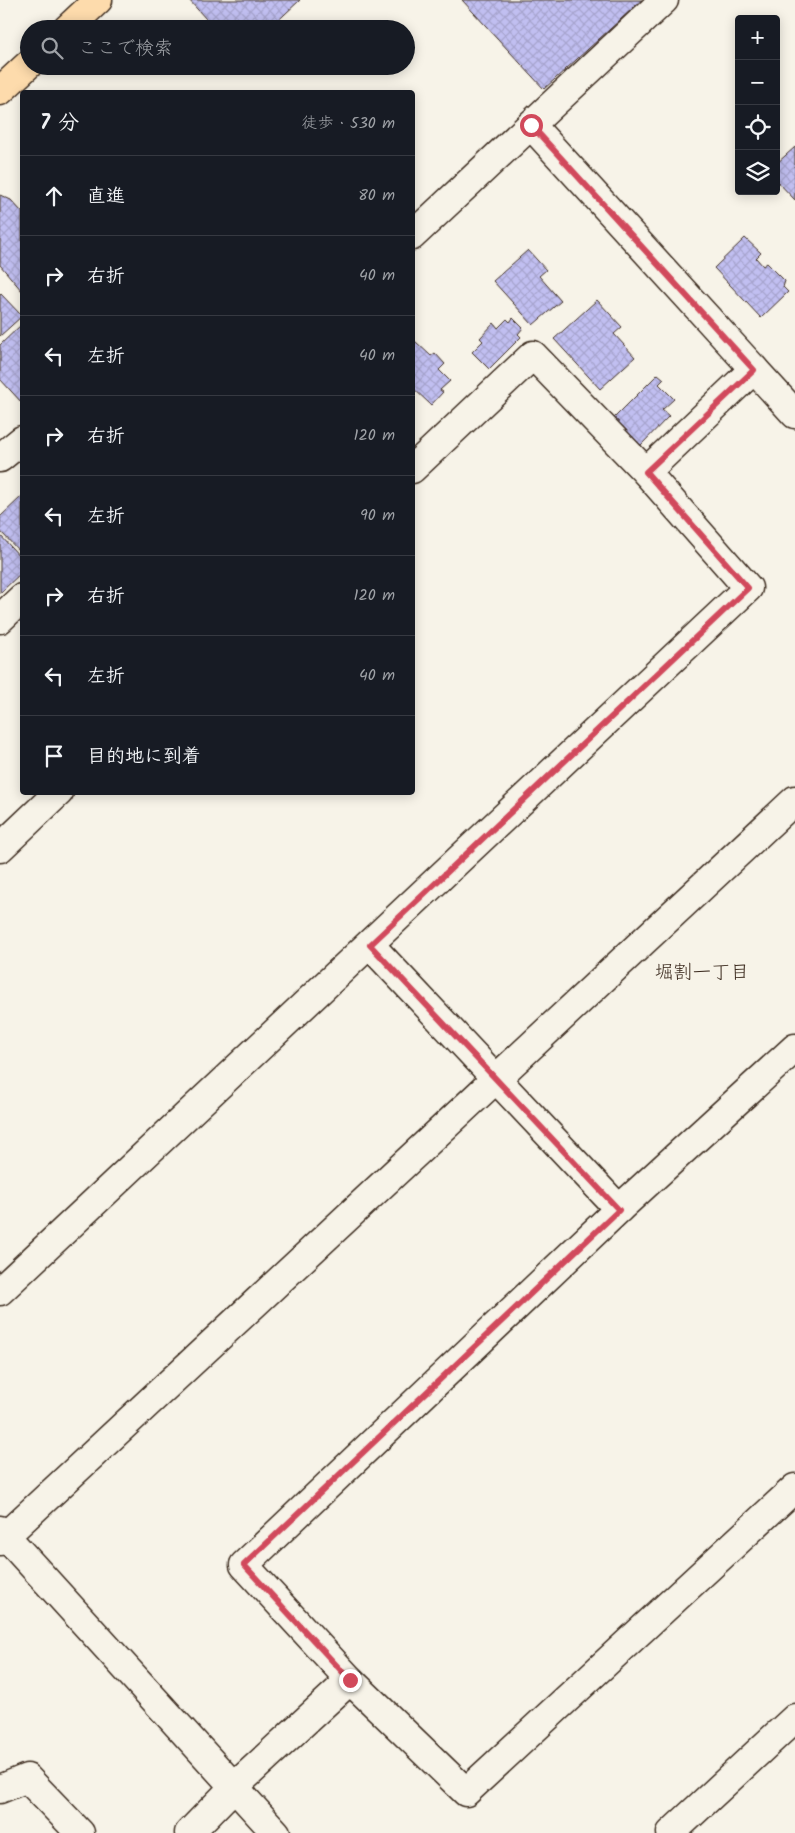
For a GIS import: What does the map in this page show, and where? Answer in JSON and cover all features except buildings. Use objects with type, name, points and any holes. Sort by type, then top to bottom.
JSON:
[{"type":"highway","points":[[77,20],[98,0]]},
{"type":"highway","points":[[0,91],[20,72]]},
{"type":"street","points":[[415,233],[664,0]]},
{"type":"street","points":[[531,125],[795,414]]},
{"type":"street","points":[[0,1291],[748,588],[646,472],[533,355],[415,466]]},
{"type":"street","points":[[646,472],[754,370]]},
{"type":"street","points":[[0,458],[20,442]]},
{"type":"street","points":[[0,619],[20,600]]},
{"type":"street","points":[[0,848],[56,795]]},
{"type":"street","points":[[276,1833],[2,1536],[795,800]]},
{"type":"street","points":[[370,945],[619,1210]]},
{"type":"street","points":[[795,1048],[619,1210],[244,1565],[350,1680],[466,1792],[795,1488]]},
{"type":"street","points":[[189,1833],[233,1788],[350,1680]]},
{"type":"street","points":[[672,1833],[795,1718]]},
{"type":"street","points":[[0,1789],[27,1778],[80,1833]]},
{"type":"district","name":"堀割一丁目","points":[[702,973]]},
{"type":"route","points":[[350,1680],[244,1565],[619,1210],[370,945],[748,588],[646,472],[754,370],[531,125]]}]
